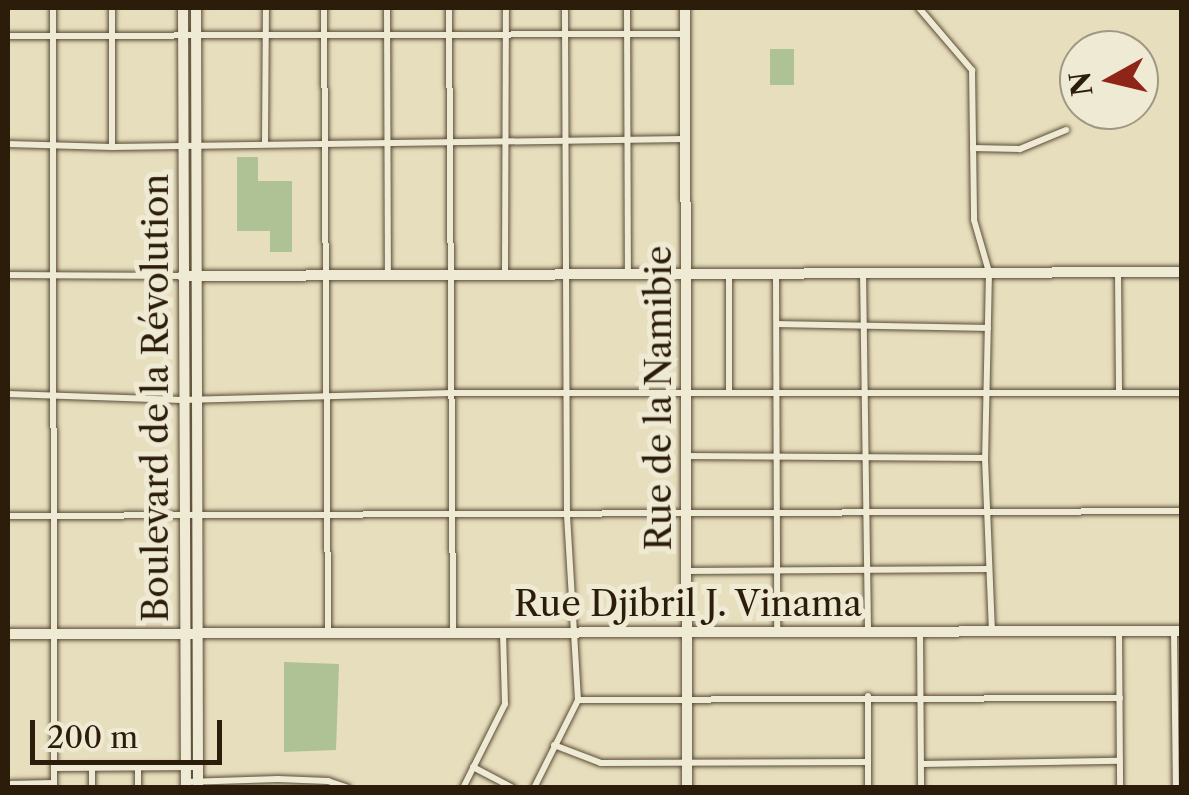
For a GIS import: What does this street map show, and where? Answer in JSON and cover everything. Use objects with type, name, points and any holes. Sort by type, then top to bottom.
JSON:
[{"type":"street","points":[[8,784],[54,785],[53,8]]},
{"type":"street","points":[[112,8],[112,146]]},
{"type":"street","name":"Boulevard de la Révolution","points":[[183,8],[190,36],[197,276],[190,515],[192,785]]},
{"type":"street","name":"Boulevard de la Révolution","points":[[190,515],[182,400],[182,146],[190,36],[196,8]]},
{"type":"street","points":[[265,144],[266,8]]},
{"type":"street","points":[[324,8],[328,632]]},
{"type":"street","points":[[386,8],[388,274]]},
{"type":"street","points":[[449,8],[452,633]]},
{"type":"street","points":[[506,8],[506,273]]},
{"type":"street","points":[[534,788],[578,700],[567,515],[564,8]]},
{"type":"street","points":[[627,8],[628,273]]},
{"type":"street","name":"Rue de la Namibie","points":[[686,8],[687,788]]},
{"type":"street","points":[[919,8],[972,70],[974,220],[990,272],[986,458],[992,632]]},
{"type":"street","points":[[8,36],[686,34]]},
{"type":"street","points":[[972,148],[1020,149],[1066,130]]},
{"type":"street","points":[[8,144],[182,146],[686,138]]},
{"type":"street","points":[[864,271],[868,631]]},
{"type":"street","points":[[776,272],[778,632]]},
{"type":"street","points":[[1118,272],[1119,392]]},
{"type":"street","points":[[8,274],[1182,272]]},
{"type":"street","points":[[729,273],[729,394]]},
{"type":"street","points":[[776,324],[988,328]]},
{"type":"street","points":[[8,394],[182,400],[452,393],[1182,393]]},
{"type":"street","points":[[686,456],[986,458]]},
{"type":"street","points":[[8,516],[1182,512]]},
{"type":"street","points":[[686,571],[988,569]]},
{"type":"street","points":[[1120,631],[1120,788]]},
{"type":"street","points":[[1176,788],[1178,631]]},
{"type":"street","name":"Rue Djibril J. Vinama","points":[[8,634],[1178,631]]},
{"type":"street","points":[[463,788],[505,704],[503,632]]},
{"type":"street","points":[[920,632],[921,788]]},
{"type":"street","points":[[868,696],[868,788]]},
{"type":"street","points":[[578,700],[1120,698]]},
{"type":"street","points":[[554,745],[602,763],[868,762]]},
{"type":"street","points":[[921,764],[1120,761]]},
{"type":"street","points":[[54,768],[192,767]]},
{"type":"street","points":[[92,768],[92,788]]},
{"type":"street","points":[[138,768],[138,788]]},
{"type":"street","points":[[473,768],[514,788]]},
{"type":"street","points":[[192,785],[343,786]]},
{"type":"green space","points":[[770,49],[794,49],[794,85],[770,85]]},
{"type":"green space","points":[[237,157],[258,157],[258,181],[292,181],[292,252],[270,252],[270,231],[237,231]]},
{"type":"green space","points":[[284,662],[339,664],[336,750],[284,752]]}]
